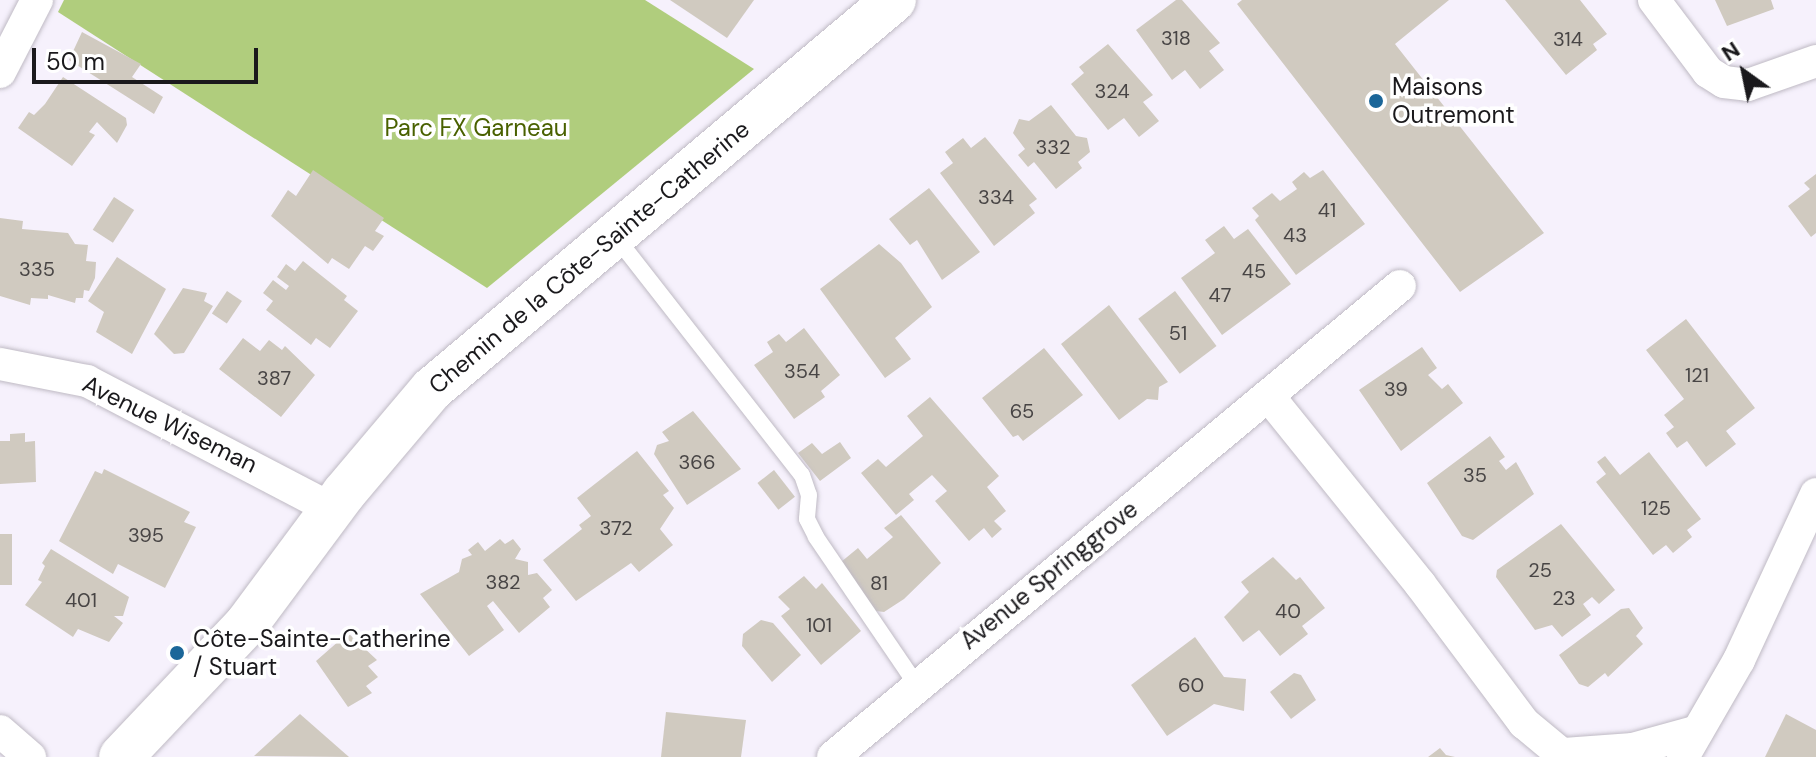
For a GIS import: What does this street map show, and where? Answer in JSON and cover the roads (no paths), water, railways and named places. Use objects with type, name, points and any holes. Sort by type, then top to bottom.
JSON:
[{"type":"main road","name":"Chemin de la Côte-Sainte-Catherine","points":[[121,757],[246,625],[332,509],[432,389],[894,0]]},
{"type":"street","points":[[0,72],[37,0]]},
{"type":"street","points":[[1654,0],[1708,72],[1724,82],[1748,85],[1813,58]]},
{"type":"street","name":"Avenue Springgrove","points":[[833,757],[916,684],[1270,398],[1400,286]]},
{"type":"street","name":"Avenue Wiseman","points":[[0,364],[87,381],[332,509]]},
{"type":"street","points":[[1270,398],[1420,584],[1524,723],[1564,756],[1691,744],[1739,660],[1816,494]]},
{"type":"street","points":[[0,731],[30,757]]},
{"type":"lane","points":[[614,235],[802,475],[809,495],[807,519],[816,537],[916,684]]},
{"type":"place","name":"Maisons Outremont","points":[[1376,101]]},
{"type":"place","name":"Côte-Sainte-Catherine / Stuart","points":[[177,653]]},
{"type":"park label","name":"Parc FX Garneau","points":[[476,128]]}]
